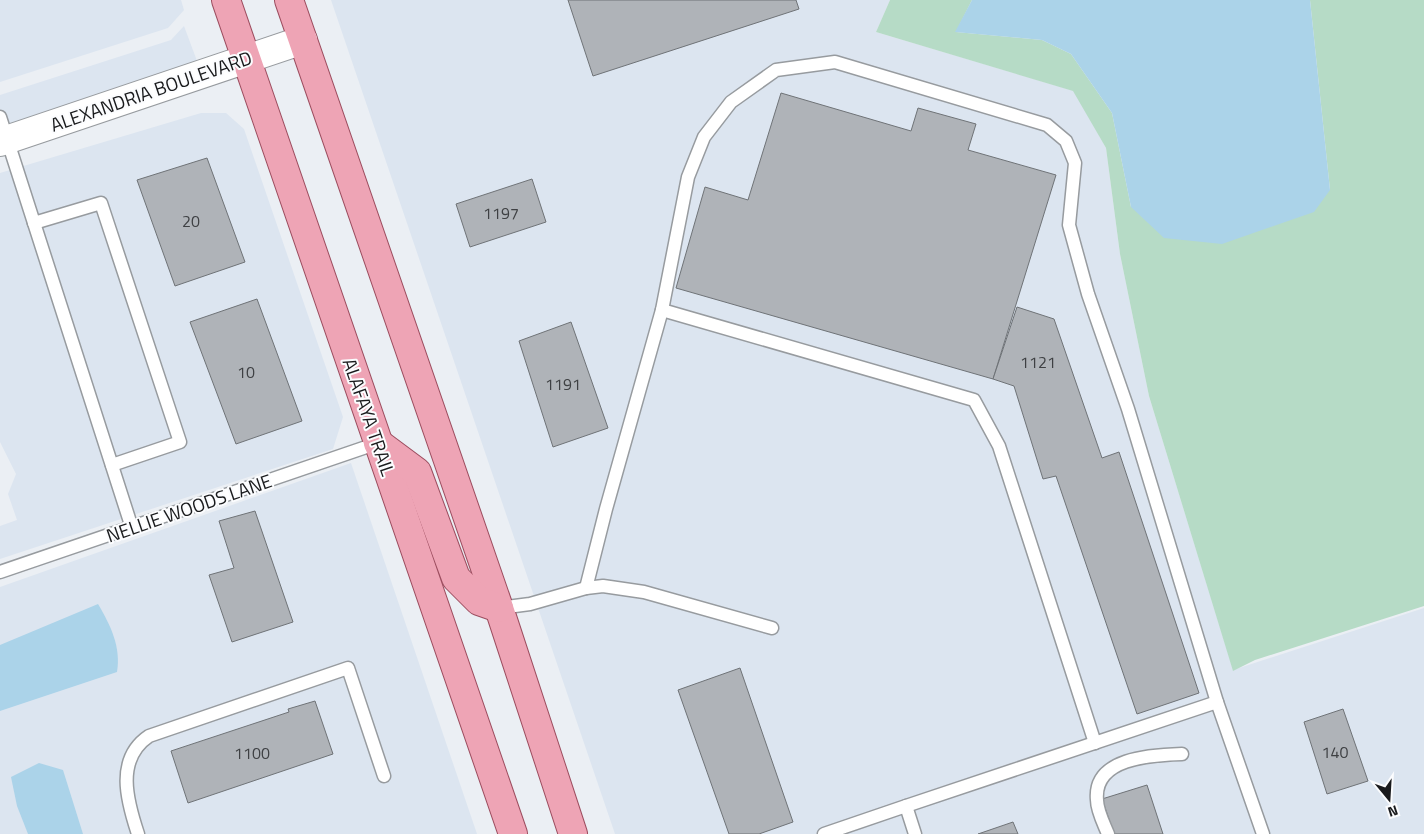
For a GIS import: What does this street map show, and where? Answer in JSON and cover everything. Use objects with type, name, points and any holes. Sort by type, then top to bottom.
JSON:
[{"type":"main road","name":"ALAFAYA TRAIL","points":[[226,0],[513,834]]},
{"type":"main road","points":[[289,0],[499,608],[573,834]]},
{"type":"main road","points":[[378,443],[416,472],[456,578],[478,601],[499,608]]},
{"type":"street","name":"ALEXANDRIA BOULEVARD","points":[[3,133],[303,40]]},
{"type":"lane","points":[[586,588],[606,509],[662,310],[688,177],[704,137],[731,102],[776,70],[835,62],[1047,125],[1066,141],[1075,163],[1069,225],[1088,294],[1131,419],[1218,702],[1263,834]]},
{"type":"lane","points":[[3,133],[34,223],[132,528]]},
{"type":"lane","points":[[34,223],[101,203],[180,442],[112,464]]},
{"type":"lane","points":[[662,310],[974,400],[999,446],[1095,743]]},
{"type":"lane","name":"NELLIE WOODS LANE","points":[[0,572],[378,443]]},
{"type":"lane","points":[[499,608],[530,604],[586,588],[603,586],[644,592],[772,628]]},
{"type":"lane","points":[[138,834],[131,812],[126,783],[129,761],[138,743],[149,736],[348,668],[384,776]]},
{"type":"lane","points":[[824,834],[1218,702]]},
{"type":"lane","points":[[1108,834],[1096,802],[1098,782],[1109,768],[1152,755],[1182,754]]},
{"type":"lane","points":[[906,806],[915,834]]},
{"type":"shaded area","points":[[0,0],[181,0],[184,10],[168,28],[0,82]]},
{"type":"shaded area","points":[[331,0],[890,0],[876,32],[1074,91],[1106,148],[1120,254],[1149,396],[1233,670],[1424,608],[1424,834],[615,834]]},
{"type":"shaded area","points":[[184,26],[197,61],[0,128],[0,95],[171,40]]},
{"type":"shaded area","points":[[201,113],[226,113],[244,129],[343,417],[333,449],[0,559],[0,526],[17,520],[8,494],[16,474],[0,442],[0,173]]},
{"type":"shaded area","points":[[351,463],[477,834],[0,834],[0,587]]},
{"type":"green space","points":[[890,0],[972,0],[956,32],[1042,40],[1071,54],[1112,113],[1131,207],[1330,190],[1310,0],[1424,0],[1424,606],[1255,660],[1233,671],[1149,396],[1120,254],[1106,148],[1073,91],[876,32]]},
{"type":"water","points":[[972,0],[1310,0],[1330,190],[1314,212],[1222,244],[1164,238],[1131,207],[1112,113],[1071,54],[1042,40],[955,32]]},
{"type":"water","points":[[98,604],[114,637],[118,654],[117,672],[0,711],[0,645]]},
{"type":"water","points":[[39,763],[63,770],[83,834],[28,834],[17,806],[11,777]]},
{"type":"building","points":[[568,0],[796,0],[799,9],[593,76]]},
{"type":"building","points":[[781,93],[911,131],[918,108],[976,124],[968,150],[1056,175],[993,379],[676,288],[705,187],[748,200]]},
{"type":"building","points":[[207,158],[245,262],[175,286],[137,180]]},
{"type":"building","points":[[532,179],[546,222],[470,247],[456,204]]},
{"type":"building","points":[[257,299],[302,421],[236,444],[190,322]]},
{"type":"building","points":[[1017,307],[1054,319],[1102,458],[1119,452],[1199,693],[1137,714],[1056,476],[1043,479],[1014,386],[993,379]]},
{"type":"building","points":[[571,322],[608,428],[553,447],[519,341]]},
{"type":"building","points":[[255,511],[293,622],[232,642],[209,575],[234,568],[219,521]]},
{"type":"building","points":[[740,668],[793,822],[759,834],[729,834],[678,690]]},
{"type":"building","points":[[315,701],[333,754],[188,803],[171,751],[289,712],[288,709]]},
{"type":"building","points":[[1343,709],[1368,781],[1327,794],[1304,722]]},
{"type":"building","points":[[1147,785],[1163,834],[1114,834],[1102,799]]},
{"type":"building","points":[[1013,822],[1018,834],[978,834]]}]
